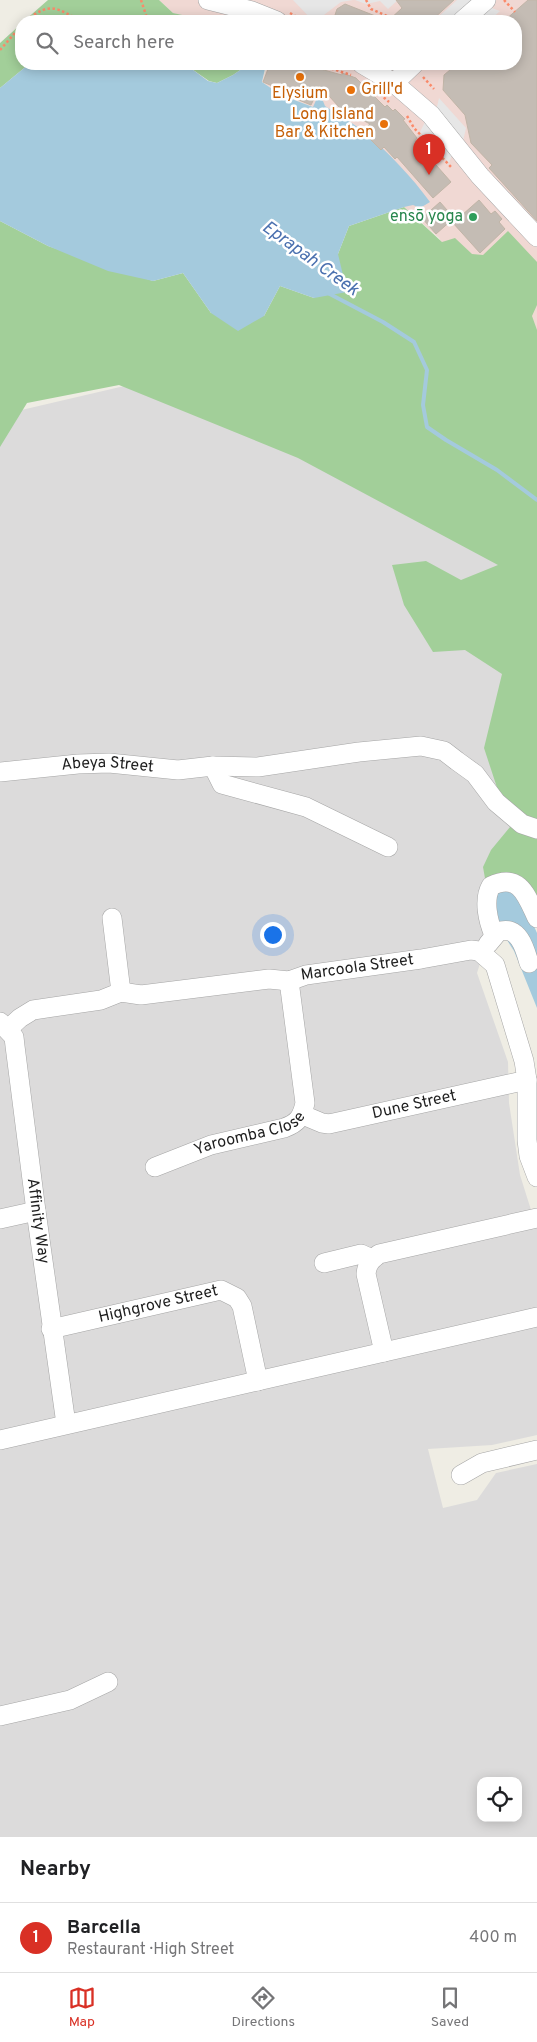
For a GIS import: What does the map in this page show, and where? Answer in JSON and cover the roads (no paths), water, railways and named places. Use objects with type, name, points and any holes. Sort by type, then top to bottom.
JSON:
[{"type":"street","points":[[208,0],[245,5],[264,15]]},
{"type":"street","points":[[469,15],[486,0]]},
{"type":"street","points":[[359,70],[394,83],[431,116],[480,176],[537,237]]},
{"type":"street","points":[[394,83],[418,70]]},
{"type":"street","name":"Abeya Street","points":[[0,772],[78,764],[109,763],[178,770],[213,766],[258,767],[359,752],[421,746],[444,751],[475,774],[496,802],[522,824],[537,829]]},
{"type":"street","points":[[213,766],[222,784],[306,808],[388,848]]},
{"type":"street","points":[[494,934],[490,926],[487,898],[492,886],[498,883],[504,881],[514,883],[520,887],[526,893],[537,918]]},
{"type":"street","points":[[112,918],[121,992]]},
{"type":"street","points":[[529,963],[526,950],[515,933],[504,930],[494,934],[484,954],[495,965],[530,1071],[527,1140],[529,1156],[537,1177]]},
{"type":"street","name":"Marcoola Street","points":[[4,1025],[33,1010],[101,1000],[121,992],[141,995],[269,979],[289,981],[306,975],[421,959],[470,950],[479,951],[484,954]]},
{"type":"street","name":"Yaroomba Close","points":[[155,1167],[211,1145],[296,1124],[303,1115],[305,1103],[289,981]]},
{"type":"street","name":"Affinity Way","points":[[4,1025],[14,1037],[51,1329],[66,1424]]},
{"type":"street","name":"Dune Street","points":[[303,1115],[329,1124],[530,1071]]},
{"type":"street","points":[[0,1219],[36,1211]]},
{"type":"street","points":[[384,1352],[366,1274],[367,1266],[372,1259],[379,1254],[537,1218]]},
{"type":"street","points":[[324,1263],[361,1254],[372,1259]]},
{"type":"street","name":"Highgrove Street","points":[[51,1329],[221,1290],[237,1298],[242,1306],[258,1381]]},
{"type":"street","points":[[0,1440],[537,1317]]},
{"type":"street","points":[[461,1475],[482,1463],[537,1450]]},
{"type":"street","points":[[0,1716],[70,1700],[108,1682]]},
{"type":"water","points":[[22,70],[193,70],[208,81],[217,83],[240,70],[265,70],[262,82],[281,95],[313,107],[317,98],[323,101],[325,106],[359,128],[408,174],[430,202],[420,208],[413,205],[404,207],[349,226],[338,254],[347,292],[314,298],[280,286],[264,316],[238,331],[211,313],[183,273],[153,281],[108,271],[48,246],[0,221],[0,88]]},
{"type":"water","points":[[503,887],[522,900],[537,933],[537,1008],[514,951],[494,920],[492,894]]},
{"type":"waterway","name":"Eprapah Creek","points":[[326,292],[383,322],[414,342],[427,370],[423,405],[427,427],[497,470],[537,500]]},
{"type":"place","name":"Elysium","points":[[300,77]]},
{"type":"place","name":"Grill'd","points":[[351,90]]},
{"type":"place","name":"Long Island Bar & Kitchen","points":[[384,124]]},
{"type":"place","name":"Barcella","points":[[429,175]]},
{"type":"place","name":"ensō yoga","points":[[473,217]]}]
